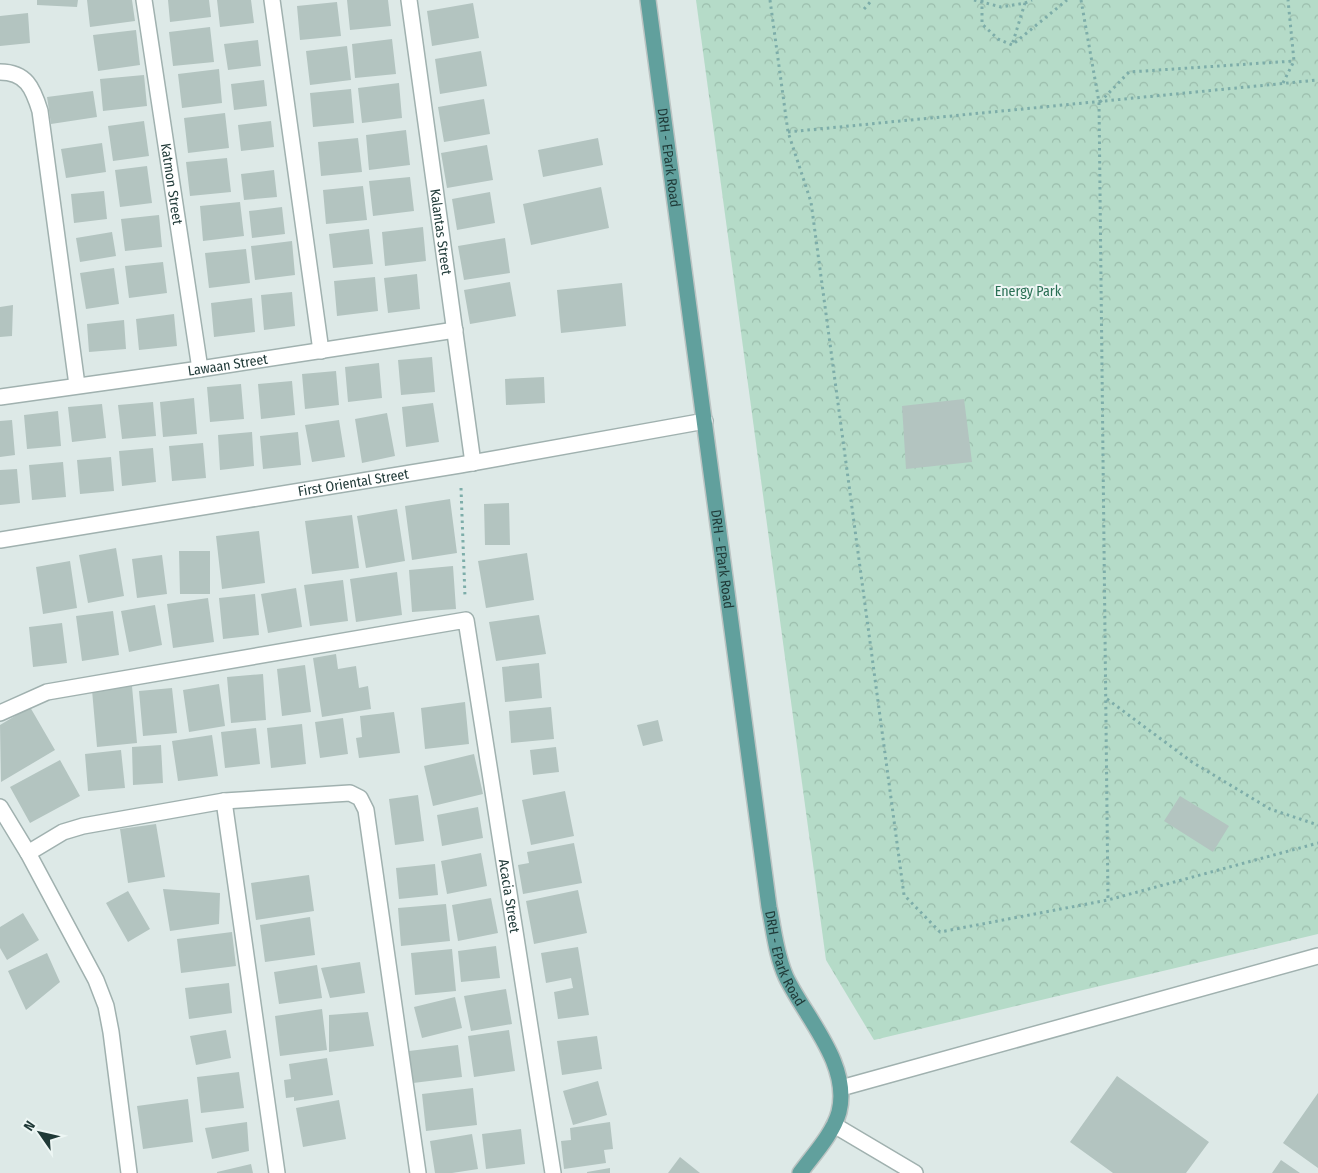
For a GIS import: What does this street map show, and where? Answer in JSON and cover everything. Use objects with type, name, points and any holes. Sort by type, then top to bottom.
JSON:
[{"type":"main road","name":"DRH - EPark Road","points":[[648,0],[769,907],[777,950],[792,989],[833,1060],[841,1088],[840,1105],[834,1125],[800,1173]]},
{"type":"street","name":"Katmon Street","points":[[144,0],[200,369]]},
{"type":"street","points":[[272,0],[321,350]]},
{"type":"street","name":"Kalantas Street","points":[[410,0],[455,330],[467,464]]},
{"type":"street","points":[[0,72],[12,72],[26,81],[34,92],[40,111],[77,385]]},
{"type":"street","name":"Lawaan Street","points":[[0,397],[455,330]]},
{"type":"street","name":"First Oriental Street","points":[[0,540],[467,464],[705,421]]},
{"type":"street","points":[[0,713],[47,692],[466,620]]},
{"type":"street","name":"Acacia Street","points":[[466,620],[553,1173]]},
{"type":"street","points":[[28,853],[70,830],[224,801],[350,793],[360,798],[366,810],[418,1173]]},
{"type":"street","points":[[224,801],[277,1173]]},
{"type":"street","points":[[0,807],[28,853],[96,980],[106,1006],[129,1173]]},
{"type":"street","points":[[841,1088],[1318,956]]},
{"type":"street","points":[[834,1125],[915,1173]]},
{"type":"path","points":[[770,0],[788,132],[810,202],[904,895],[940,932],[1108,900],[1318,843]]},
{"type":"path","points":[[864,9],[872,0]]},
{"type":"path","points":[[974,0],[1001,7],[1032,0]]},
{"type":"path","points":[[1012,45],[1067,0]]},
{"type":"path","points":[[1081,0],[1099,102],[1108,900]]},
{"type":"path","points":[[1283,83],[1294,61],[1288,0]]},
{"type":"path","points":[[981,1],[982,24],[998,39],[1012,45]]},
{"type":"path","points":[[1012,45],[1025,3]]},
{"type":"path","points":[[1099,102],[1129,72],[1294,61]]},
{"type":"path","points":[[788,132],[1318,80]]},
{"type":"path","points":[[466,620],[467,464]]},
{"type":"path","points":[[1107,699],[1208,772],[1270,809],[1318,825]]},
{"type":"green space","name":"Energy Park","points":[[696,0],[1318,0],[1318,934],[874,1040],[826,960]]},
{"type":"building","points":[[37,0],[78,0],[77,7],[37,5]]},
{"type":"building","points":[[87,0],[132,0],[135,21],[90,27]]},
{"type":"building","points":[[168,0],[209,0],[211,17],[170,22]]},
{"type":"building","points":[[217,0],[251,0],[254,23],[220,27]]},
{"type":"building","points":[[347,0],[388,0],[391,26],[350,30]]},
{"type":"building","points":[[337,2],[341,36],[300,40],[297,6]]},
{"type":"building","points":[[473,3],[479,38],[432,46],[427,11]]},
{"type":"building","points":[[28,13],[30,43],[0,46],[0,16]]},
{"type":"building","points":[[210,27],[214,62],[173,66],[169,32]]},
{"type":"building","points":[[136,30],[140,65],[98,71],[93,35]]},
{"type":"building","points":[[392,39],[396,74],[355,78],[352,44]]},
{"type":"building","points":[[258,40],[261,66],[228,70],[224,44]]},
{"type":"building","points":[[347,46],[351,80],[310,85],[306,51]]},
{"type":"building","points":[[481,51],[487,86],[440,94],[435,59]]},
{"type":"building","points":[[219,69],[222,103],[182,108],[178,74]]},
{"type":"building","points":[[144,75],[147,106],[103,111],[100,79]]},
{"type":"building","points":[[264,80],[267,106],[234,110],[231,84]]},
{"type":"building","points":[[399,83],[402,118],[362,123],[358,88]]},
{"type":"building","points":[[351,89],[354,123],[313,127],[310,93]]},
{"type":"building","points":[[93,91],[97,117],[51,124],[47,97]]},
{"type":"building","points":[[484,99],[490,134],[444,142],[438,107]]},
{"type":"building","points":[[225,113],[229,148],[188,153],[184,118]]},
{"type":"building","points":[[144,121],[149,156],[113,161],[108,126]]},
{"type":"building","points":[[271,121],[274,147],[241,151],[238,125]]},
{"type":"building","points":[[406,130],[410,165],[369,170],[366,135]]},
{"type":"building","points":[[358,138],[362,172],[321,176],[318,142]]},
{"type":"building","points":[[598,138],[603,165],[543,177],[538,150]]},
{"type":"building","points":[[102,143],[106,172],[66,178],[61,149]]},
{"type":"building","points":[[487,145],[493,180],[447,188],[441,153]]},
{"type":"building","points":[[227,158],[231,192],[190,196],[186,162]]},
{"type":"building","points":[[147,166],[152,203],[120,207],[115,170]]},
{"type":"building","points":[[274,170],[277,197],[244,200],[241,174]]},
{"type":"building","points":[[410,177],[414,211],[373,216],[369,181]]},
{"type":"building","points":[[363,186],[367,220],[326,224],[323,190]]},
{"type":"building","points":[[601,187],[609,228],[531,245],[523,204]]},
{"type":"building","points":[[104,191],[107,219],[74,223],[71,194]]},
{"type":"building","points":[[490,192],[495,223],[457,230],[452,199]]},
{"type":"building","points":[[240,202],[244,236],[203,241],[200,206]]},
{"type":"building","points":[[282,207],[285,234],[252,238],[249,211]]},
{"type":"building","points":[[159,215],[162,247],[125,251],[121,219]]},
{"type":"building","points":[[423,227],[426,261],[385,266],[382,232]]},
{"type":"building","points":[[369,229],[373,264],[333,268],[329,234]]},
{"type":"building","points":[[112,232],[116,256],[80,262],[76,238]]},
{"type":"building","points":[[505,238],[510,273],[464,280],[458,246]]},
{"type":"building","points":[[292,241],[295,275],[255,280],[251,246]]},
{"type":"building","points":[[246,249],[250,283],[209,288],[205,253]]},
{"type":"building","points":[[163,262],[167,293],[129,298],[125,266]]},
{"type":"building","points":[[114,268],[119,304],[86,309],[80,273]]},
{"type":"building","points":[[417,274],[420,309],[388,313],[384,278]]},
{"type":"building","points":[[375,277],[378,311],[337,316],[334,281]]},
{"type":"building","points":[[510,282],[516,316],[470,324],[464,290]]},
{"type":"building","points":[[622,283],[626,326],[561,333],[557,290]]},
{"type":"building","points":[[292,292],[295,326],[264,330],[261,295]]},
{"type":"building","points":[[252,298],[255,332],[214,337],[211,303]]},
{"type":"building","points":[[13,305],[12,336],[0,337],[0,307]]},
{"type":"building","points":[[174,314],[177,346],[139,350],[136,319]]},
{"type":"building","points":[[124,320],[126,349],[89,352],[87,324]]},
{"type":"building","points":[[432,357],[435,392],[401,395],[398,360]]},
{"type":"building","points":[[379,363],[382,398],[348,402],[345,367]]},
{"type":"building","points":[[336,371],[339,405],[305,409],[302,374]]},
{"type":"building","points":[[544,377],[545,403],[506,405],[505,379]]},
{"type":"building","points":[[292,381],[295,415],[261,419],[258,384]]},
{"type":"building","points":[[241,384],[244,419],[210,422],[207,387]]},
{"type":"building","points":[[194,398],[197,434],[163,437],[160,402]]},
{"type":"building","points":[[964,399],[972,462],[906,469],[902,406]]},
{"type":"building","points":[[153,402],[156,436],[122,439],[118,405]]},
{"type":"building","points":[[433,403],[439,442],[406,447],[402,407]]},
{"type":"building","points":[[102,404],[106,438],[72,442],[68,407]]},
{"type":"building","points":[[58,411],[61,446],[27,449],[24,415]]},
{"type":"building","points":[[387,413],[395,456],[362,463],[355,419]]},
{"type":"building","points":[[12,420],[15,455],[0,457],[0,421]]},
{"type":"building","points":[[339,420],[345,457],[312,462],[305,425]]},
{"type":"building","points":[[252,432],[254,466],[220,470],[218,435]]},
{"type":"building","points":[[298,432],[301,465],[263,469],[260,436]]},
{"type":"building","points":[[203,443],[206,478],[172,481],[169,446]]},
{"type":"building","points":[[153,448],[156,482],[122,486],[119,451]]},
{"type":"building","points":[[111,457],[114,491],[80,494],[77,460]]},
{"type":"building","points":[[63,462],[66,497],[32,500],[29,465]]},
{"type":"building","points":[[17,469],[20,503],[0,505],[0,470]]},
{"type":"building","points":[[450,499],[457,553],[412,560],[405,506]]},
{"type":"building","points":[[509,503],[510,545],[485,545],[484,504]]},
{"type":"building","points":[[397,509],[405,561],[366,568],[357,516]]},
{"type":"building","points":[[352,515],[359,568],[312,574],[305,521]]},
{"type":"building","points":[[259,531],[265,583],[222,589],[216,536]]},
{"type":"building","points":[[116,548],[124,596],[88,603],[79,555]]},
{"type":"building","points":[[179,551],[210,551],[210,594],[180,594]]},
{"type":"building","points":[[527,553],[534,600],[486,608],[478,561]]},
{"type":"building","points":[[162,555],[167,594],[137,598],[132,559]]},
{"type":"building","points":[[70,561],[77,608],[43,614],[36,567]]},
{"type":"building","points":[[453,566],[456,609],[412,612],[409,570]]},
{"type":"building","points":[[397,572],[402,615],[356,622],[350,579]]},
{"type":"building","points":[[343,580],[348,621],[310,626],[304,585]]},
{"type":"building","points":[[296,588],[302,627],[268,633],[261,594]]},
{"type":"building","points":[[255,594],[259,635],[223,639],[219,598]]},
{"type":"building","points":[[208,598],[214,642],[173,648],[167,604]]},
{"type":"building","points":[[155,605],[162,645],[129,652],[121,611]]},
{"type":"building","points":[[113,611],[119,655],[82,661],[76,616]]},
{"type":"building","points":[[539,615],[546,654],[496,661],[489,622]]},
{"type":"building","points":[[62,623],[67,663],[33,667],[29,627]]},
{"type":"building","points":[[336,654],[338,669],[356,666],[359,688],[368,686],[371,709],[322,717],[313,658]]},
{"type":"building","points":[[539,663],[542,698],[505,702],[502,667]]},
{"type":"building","points":[[305,665],[311,712],[282,716],[277,669]]},
{"type":"building","points":[[263,674],[266,720],[231,723],[227,677]]},
{"type":"building","points":[[219,684],[225,726],[189,732],[183,690]]},
{"type":"building","points":[[132,686],[137,743],[97,747],[92,690]]},
{"type":"building","points":[[172,688],[177,733],[143,736],[139,691]]},
{"type":"building","points":[[465,702],[469,744],[425,749],[421,708]]},
{"type":"building","points":[[30,707],[55,750],[1,782],[0,725]]},
{"type":"building","points":[[551,707],[554,739],[511,743],[509,711]]},
{"type":"building","points":[[394,712],[400,753],[359,758],[356,738],[362,737],[360,716]]},
{"type":"building","points":[[343,718],[348,754],[320,758],[315,722]]},
{"type":"building","points":[[658,720],[663,741],[643,746],[637,725]]},
{"type":"building","points":[[302,724],[306,764],[271,768],[267,728]]},
{"type":"building","points":[[256,728],[260,764],[225,768],[221,732]]},
{"type":"building","points":[[212,735],[218,776],[178,781],[172,741]]},
{"type":"building","points":[[161,745],[163,783],[133,785],[132,747]]},
{"type":"building","points":[[556,747],[559,772],[533,775],[530,750]]},
{"type":"building","points":[[121,750],[125,788],[88,791],[85,754]]},
{"type":"building","points":[[474,754],[483,794],[433,806],[424,766]]},
{"type":"building","points":[[60,760],[80,796],[30,823],[10,787]]},
{"type":"building","points":[[565,791],[574,836],[531,845],[522,800]]},
{"type":"building","points":[[418,795],[424,841],[395,845],[389,799]]},
{"type":"building","points":[[1180,796],[1229,826],[1213,852],[1164,821]]},
{"type":"building","points":[[478,807],[483,838],[442,846],[437,815]]},
{"type":"building","points":[[156,824],[165,877],[128,883],[120,829]]},
{"type":"building","points":[[574,843],[582,883],[523,894],[518,865],[529,863],[527,852]]},
{"type":"building","points":[[481,853],[487,886],[447,894],[441,861]]},
{"type":"building","points":[[435,864],[438,895],[399,899],[396,868]]},
{"type":"building","points":[[309,875],[314,911],[256,920],[251,883]]},
{"type":"building","points":[[163,889],[220,893],[219,924],[170,931]]},
{"type":"building","points":[[578,890],[587,933],[534,944],[526,901]]},
{"type":"building","points":[[128,891],[150,929],[128,942],[106,903]]},
{"type":"building","points":[[491,898],[498,933],[458,941],[452,905]]},
{"type":"building","points":[[446,904],[450,941],[401,946],[398,908]]},
{"type":"building","points":[[23,913],[39,940],[7,960],[0,948],[0,927]]},
{"type":"building","points":[[310,917],[315,955],[265,962],[260,925]]},
{"type":"building","points":[[232,932],[236,966],[181,973],[177,939]]},
{"type":"building","points":[[496,946],[500,978],[461,982],[458,951]]},
{"type":"building","points":[[578,947],[589,1015],[558,1019],[554,992],[573,988],[571,978],[546,983],[541,953]]},
{"type":"building","points":[[452,949],[456,991],[415,995],[411,953]]},
{"type":"building","points":[[47,953],[60,982],[26,1010],[8,971]]},
{"type":"building","points":[[360,962],[365,993],[330,998],[321,968]]},
{"type":"building","points":[[317,965],[322,998],[279,1004],[274,972]]},
{"type":"building","points":[[229,983],[232,1013],[189,1019],[185,988]]},
{"type":"building","points":[[506,989],[512,1024],[471,1031],[464,996]]},
{"type":"building","points":[[455,997],[462,1028],[422,1038],[414,1007]]},
{"type":"building","points":[[322,1009],[327,1050],[280,1056],[275,1016]]},
{"type":"building","points":[[368,1012],[374,1046],[329,1052],[329,1015]]},
{"type":"building","points":[[226,1030],[231,1058],[196,1065],[190,1036]]},
{"type":"building","points":[[509,1030],[515,1071],[474,1077],[468,1036]]},
{"type":"building","points":[[597,1036],[602,1069],[562,1075],[557,1041]]},
{"type":"building","points":[[458,1045],[462,1077],[413,1083],[409,1051]]},
{"type":"building","points":[[327,1058],[333,1095],[294,1101],[294,1097],[286,1098],[284,1080],[291,1079],[289,1064]]},
{"type":"building","points":[[239,1072],[244,1108],[201,1113],[197,1077]]},
{"type":"building","points":[[1117,1076],[1209,1142],[1186,1173],[1113,1173],[1070,1142]]},
{"type":"building","points":[[598,1081],[607,1115],[573,1125],[563,1091]]},
{"type":"building","points":[[473,1088],[477,1125],[426,1131],[422,1094]]},
{"type":"building","points":[[1318,1093],[1318,1168],[1283,1143]]},
{"type":"building","points":[[188,1099],[193,1142],[143,1149],[137,1106]]},
{"type":"building","points":[[339,1100],[346,1139],[303,1147],[296,1108]]},
{"type":"building","points":[[247,1122],[249,1151],[212,1159],[205,1128]]},
{"type":"building","points":[[610,1122],[613,1149],[604,1150],[606,1163],[564,1169],[561,1141],[571,1140],[570,1128]]},
{"type":"building","points":[[521,1129],[525,1164],[486,1169],[482,1134]]},
{"type":"building","points":[[472,1134],[478,1169],[452,1173],[435,1173],[430,1141]]},
{"type":"building","points":[[680,1157],[700,1173],[668,1173]]},
{"type":"building","points":[[1281,1160],[1300,1173],[1272,1173]]},
{"type":"building","points":[[251,1164],[253,1173],[217,1173],[217,1172]]},
{"type":"building","points":[[610,1168],[610,1173],[587,1173],[587,1172]]}]
